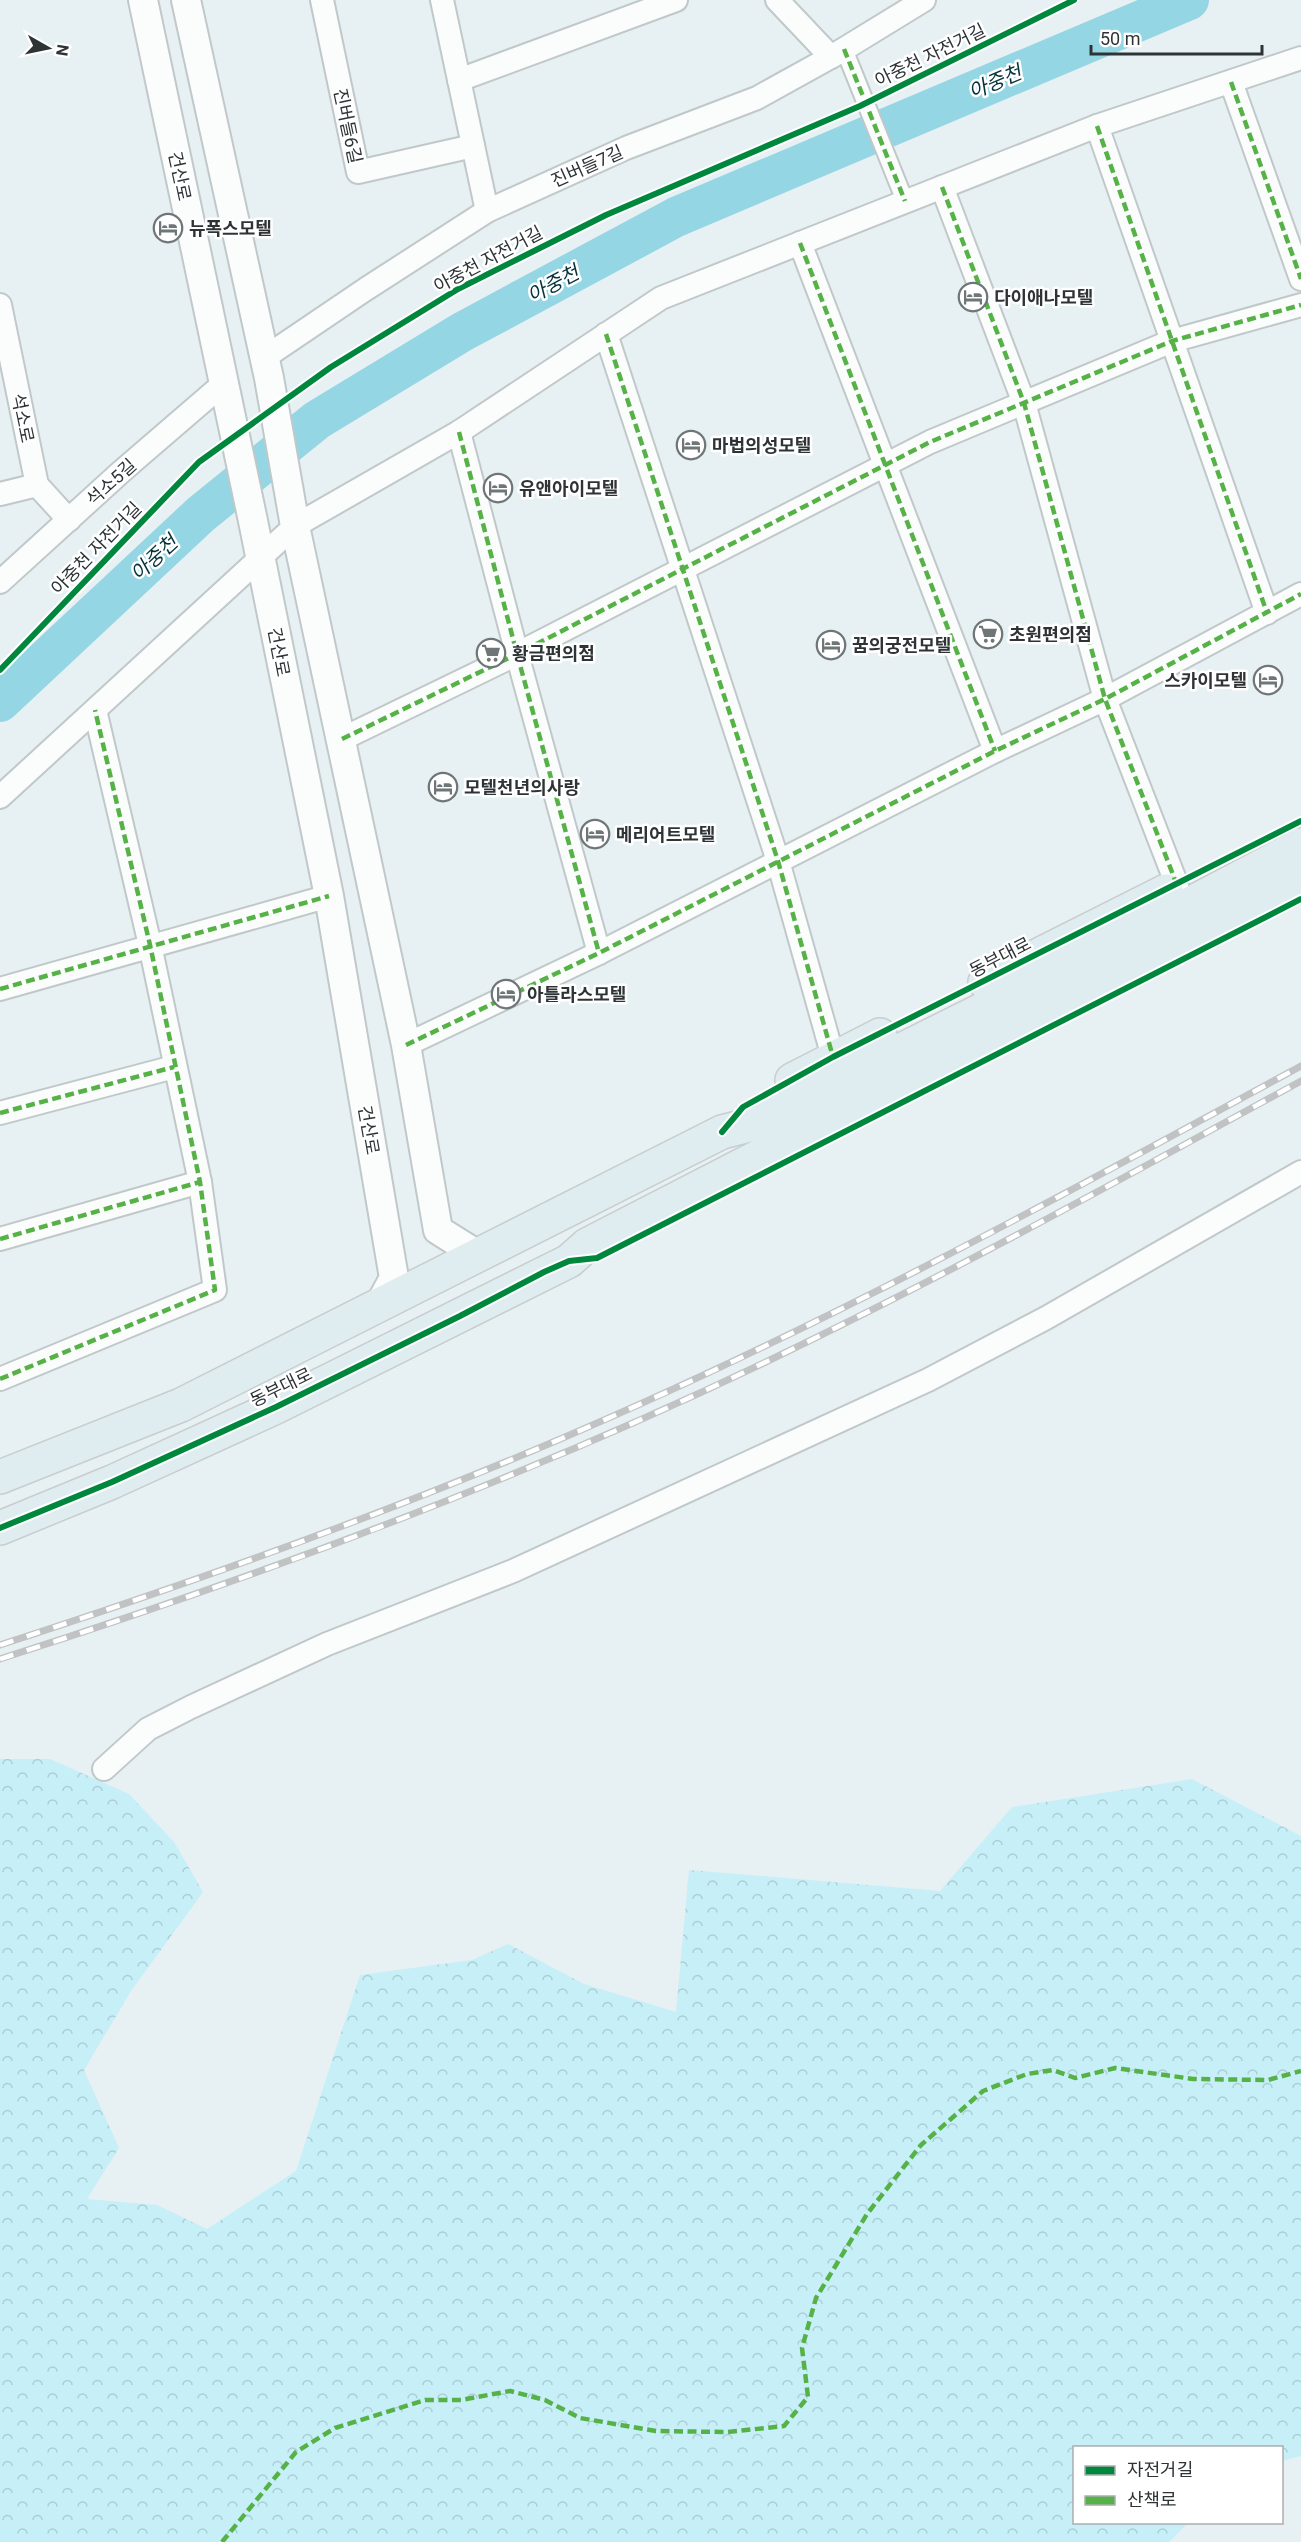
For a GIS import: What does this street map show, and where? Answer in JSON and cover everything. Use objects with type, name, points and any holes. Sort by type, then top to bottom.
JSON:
[{"type":"main road","name":"동부대로","points":[[722,1132],[743,1107],[833,1057],[1301,820]]},
{"type":"main road","name":"동부대로","points":[[0,1477],[181,1405],[722,1132],[753,1124],[1110,946],[1301,845]]},
{"type":"main road","name":"동부대로","points":[[0,1528],[112,1482],[266,1412],[568,1261],[587,1245],[1301,877]]},
{"type":"main road","points":[[568,1261],[597,1257],[1301,899]]},
{"type":"street","name":"건산로","points":[[143,0],[253,521],[328,896],[394,1278],[380,1304]]},
{"type":"street","points":[[186,0],[267,368],[294,514],[368,874],[406,1045],[438,1230],[478,1255]]},
{"type":"street","name":"진버들6길","points":[[322,0],[358,172],[473,146]]},
{"type":"street","points":[[442,0],[487,211]]},
{"type":"street","points":[[459,80],[676,0]]},
{"type":"street","points":[[777,0],[838,53],[860,89],[905,201]]},
{"type":"street","name":"진버들7길","points":[[267,368],[366,288],[487,211],[626,148],[757,98],[838,53],[924,0]]},
{"type":"street","points":[[0,797],[260,558],[294,514],[459,432],[661,298],[1097,126],[1301,58]]},
{"type":"street","points":[[1231,82],[1301,279]]},
{"type":"street","points":[[1097,126],[1267,612]]},
{"type":"street","points":[[942,187],[1024,403],[1105,699],[1176,885]]},
{"type":"street","points":[[800,243],[995,751]]},
{"type":"street","name":"석소로","points":[[0,305],[37,485]]},
{"type":"street","points":[[342,739],[517,654],[930,442],[1172,341],[1301,305]]},
{"type":"street","points":[[606,334],[778,861],[833,1057]]},
{"type":"street","name":"석소5길","points":[[0,582],[69,520],[225,392]]},
{"type":"street","points":[[459,432],[599,953]]},
{"type":"street","points":[[0,494],[37,485],[69,520]]},
{"type":"street","points":[[406,1045],[599,953],[995,751],[1105,699],[1301,594]]},
{"type":"street","points":[[0,1379],[215,1290],[200,1182],[150,945],[95,710]]},
{"type":"street","points":[[0,989],[328,896]]},
{"type":"street","points":[[0,1113],[174,1067]]},
{"type":"street","points":[[104,1769],[148,1729],[191,1707],[327,1644],[513,1571],[928,1380],[1046,1318],[1301,1172]]},
{"type":"street","points":[[0,1239],[200,1182]]},
{"type":"green space","points":[[0,1759],[50,1759],[129,1794],[174,1842],[203,1892],[131,1991],[84,2070],[119,2148],[87,2199],[157,2205],[207,2229],[296,2171],[360,1975],[472,1960],[508,1944],[584,1984],[676,2012],[689,1870],[940,1891],[1012,1807],[1192,1779],[1301,1836],[1301,2456],[1283,2461],[1283,2446],[1073,2446],[1073,2524],[1187,2524],[1169,2542],[0,2542]]},
{"type":"waterway","name":"아중천","points":[[0,702],[201,514],[317,420],[462,332],[676,217],[1189,0]]},
{"type":"railway","points":[[0,1645],[214,1573],[356,1521],[565,1437],[846,1307],[1120,1164],[1301,1066]]},
{"type":"railway","points":[[0,1659],[197,1593],[393,1522],[585,1444],[680,1402],[774,1358],[974,1258],[1301,1081]]},
{"type":"marked path","points":[[844,49],[905,201]]},
{"type":"marked path","points":[[1231,82],[1301,279]]},
{"type":"marked path","points":[[1097,126],[1267,613]]},
{"type":"marked path","points":[[942,187],[1024,403],[1105,699],[1177,885]]},
{"type":"marked path","points":[[800,243],[995,751]]},
{"type":"marked path","points":[[342,739],[517,654],[930,442],[1172,341],[1301,305]]},
{"type":"marked path","points":[[606,334],[778,861],[833,1057]]},
{"type":"marked path","points":[[459,432],[599,953]]},
{"type":"marked path","points":[[406,1045],[599,953],[995,751],[1105,699],[1301,594]]},
{"type":"marked path","points":[[0,1379],[215,1290],[200,1182],[150,945],[95,710]]},
{"type":"marked path","points":[[0,989],[329,896]]},
{"type":"marked path","points":[[0,1113],[174,1067]]},
{"type":"marked path","points":[[0,1239],[200,1182]]},
{"type":"marked path","points":[[222,2542],[296,2452],[335,2428],[425,2400],[461,2400],[510,2391],[545,2400],[580,2418],[656,2431],[728,2432],[784,2426],[808,2397],[802,2348],[816,2298],[867,2214],[921,2145],[983,2091],[1027,2074],[1053,2070],[1075,2078],[1115,2068],[1193,2079],[1268,2080],[1301,2071]]},
{"type":"cycle path","name":"아중천 자전거길","points":[[0,670],[199,462],[331,367],[458,289],[606,215],[860,106],[1074,0]]},
{"type":"cycle path","points":[[722,1132],[743,1107],[833,1057],[1301,821]]},
{"type":"cycle path","points":[[0,1528],[112,1482],[276,1407],[544,1272],[569,1261],[597,1258],[1301,899]]},
{"type":"place","name":"뉴폭스모텔","points":[[168,228]]},
{"type":"place","name":"다이애나모텔","points":[[973,297]]},
{"type":"place","name":"마법의성모텔","points":[[691,445]]},
{"type":"place","name":"유앤아이모텔","points":[[498,488]]},
{"type":"place","name":"초원편의점","points":[[988,634]]},
{"type":"place","name":"꿈의궁전모텔","points":[[831,645]]},
{"type":"place","name":"황금편의점","points":[[491,653]]},
{"type":"place","name":"스카이모텔","points":[[1268,680]]},
{"type":"place","name":"모텔천년의사랑","points":[[443,787]]},
{"type":"place","name":"메리어트모텔","points":[[595,834]]},
{"type":"place","name":"아틀라스모텔","points":[[506,994]]}]
